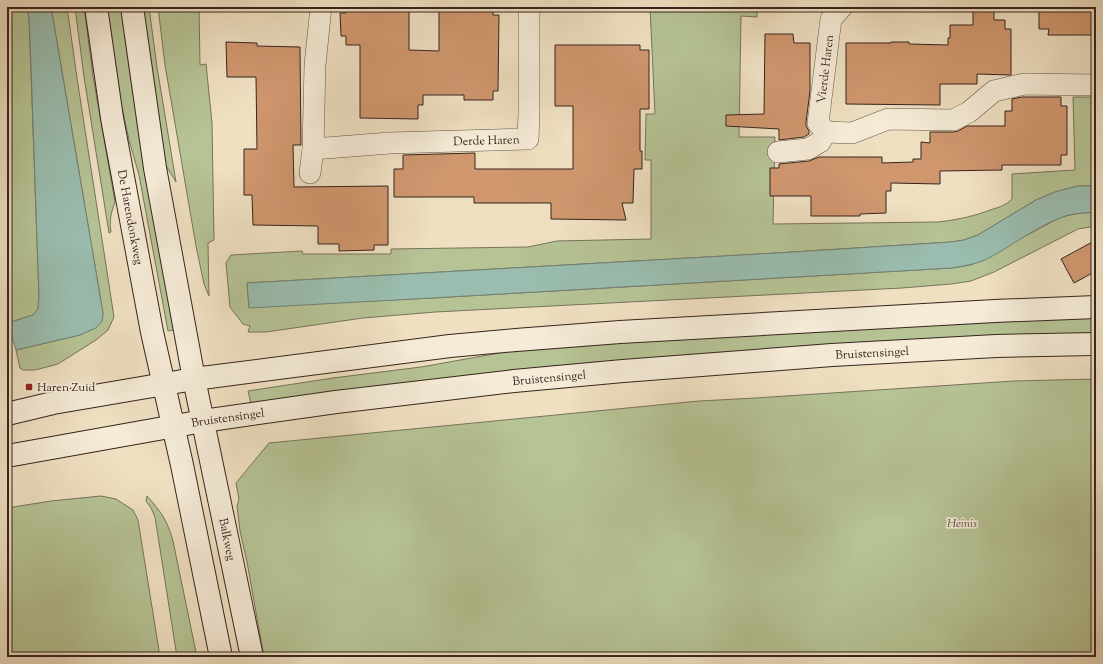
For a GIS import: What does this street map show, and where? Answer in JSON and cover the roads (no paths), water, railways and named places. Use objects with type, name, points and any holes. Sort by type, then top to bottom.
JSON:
[{"type":"main road","name":"De Harendonkweg","points":[[96,7],[112,118],[152,332],[173,427]]},
{"type":"main road","points":[[132,7],[155,168],[203,421]]},
{"type":"main road","points":[[7,414],[53,404],[194,379],[450,346],[523,339],[628,332],[995,311],[1096,307]]},
{"type":"main road","name":"Bruistensingel","points":[[7,456],[203,421],[336,402],[499,383],[623,371],[832,355],[996,346],[1096,344]]},
{"type":"main road","name":"Balkweg","points":[[203,421],[252,657]]},
{"type":"main road","points":[[173,427],[220,657]]},
{"type":"street","points":[[310,173],[313,148],[316,65],[321,7]]},
{"type":"street","name":"Derde Haren","points":[[313,148],[390,143],[528,139],[529,11],[531,7]]},
{"type":"street","name":"Vierde Haren","points":[[826,132],[818,123],[831,19],[842,7]]},
{"type":"street","points":[[778,152],[808,149],[820,142],[826,132],[852,133],[888,119],[953,120],[969,112],[994,91],[1024,84],[1096,85]]},
{"type":"place","name":"Haren Zuid","points":[[29,387]]},
{"type":"park label","name":"Heinis","points":[[962,523]]}]
